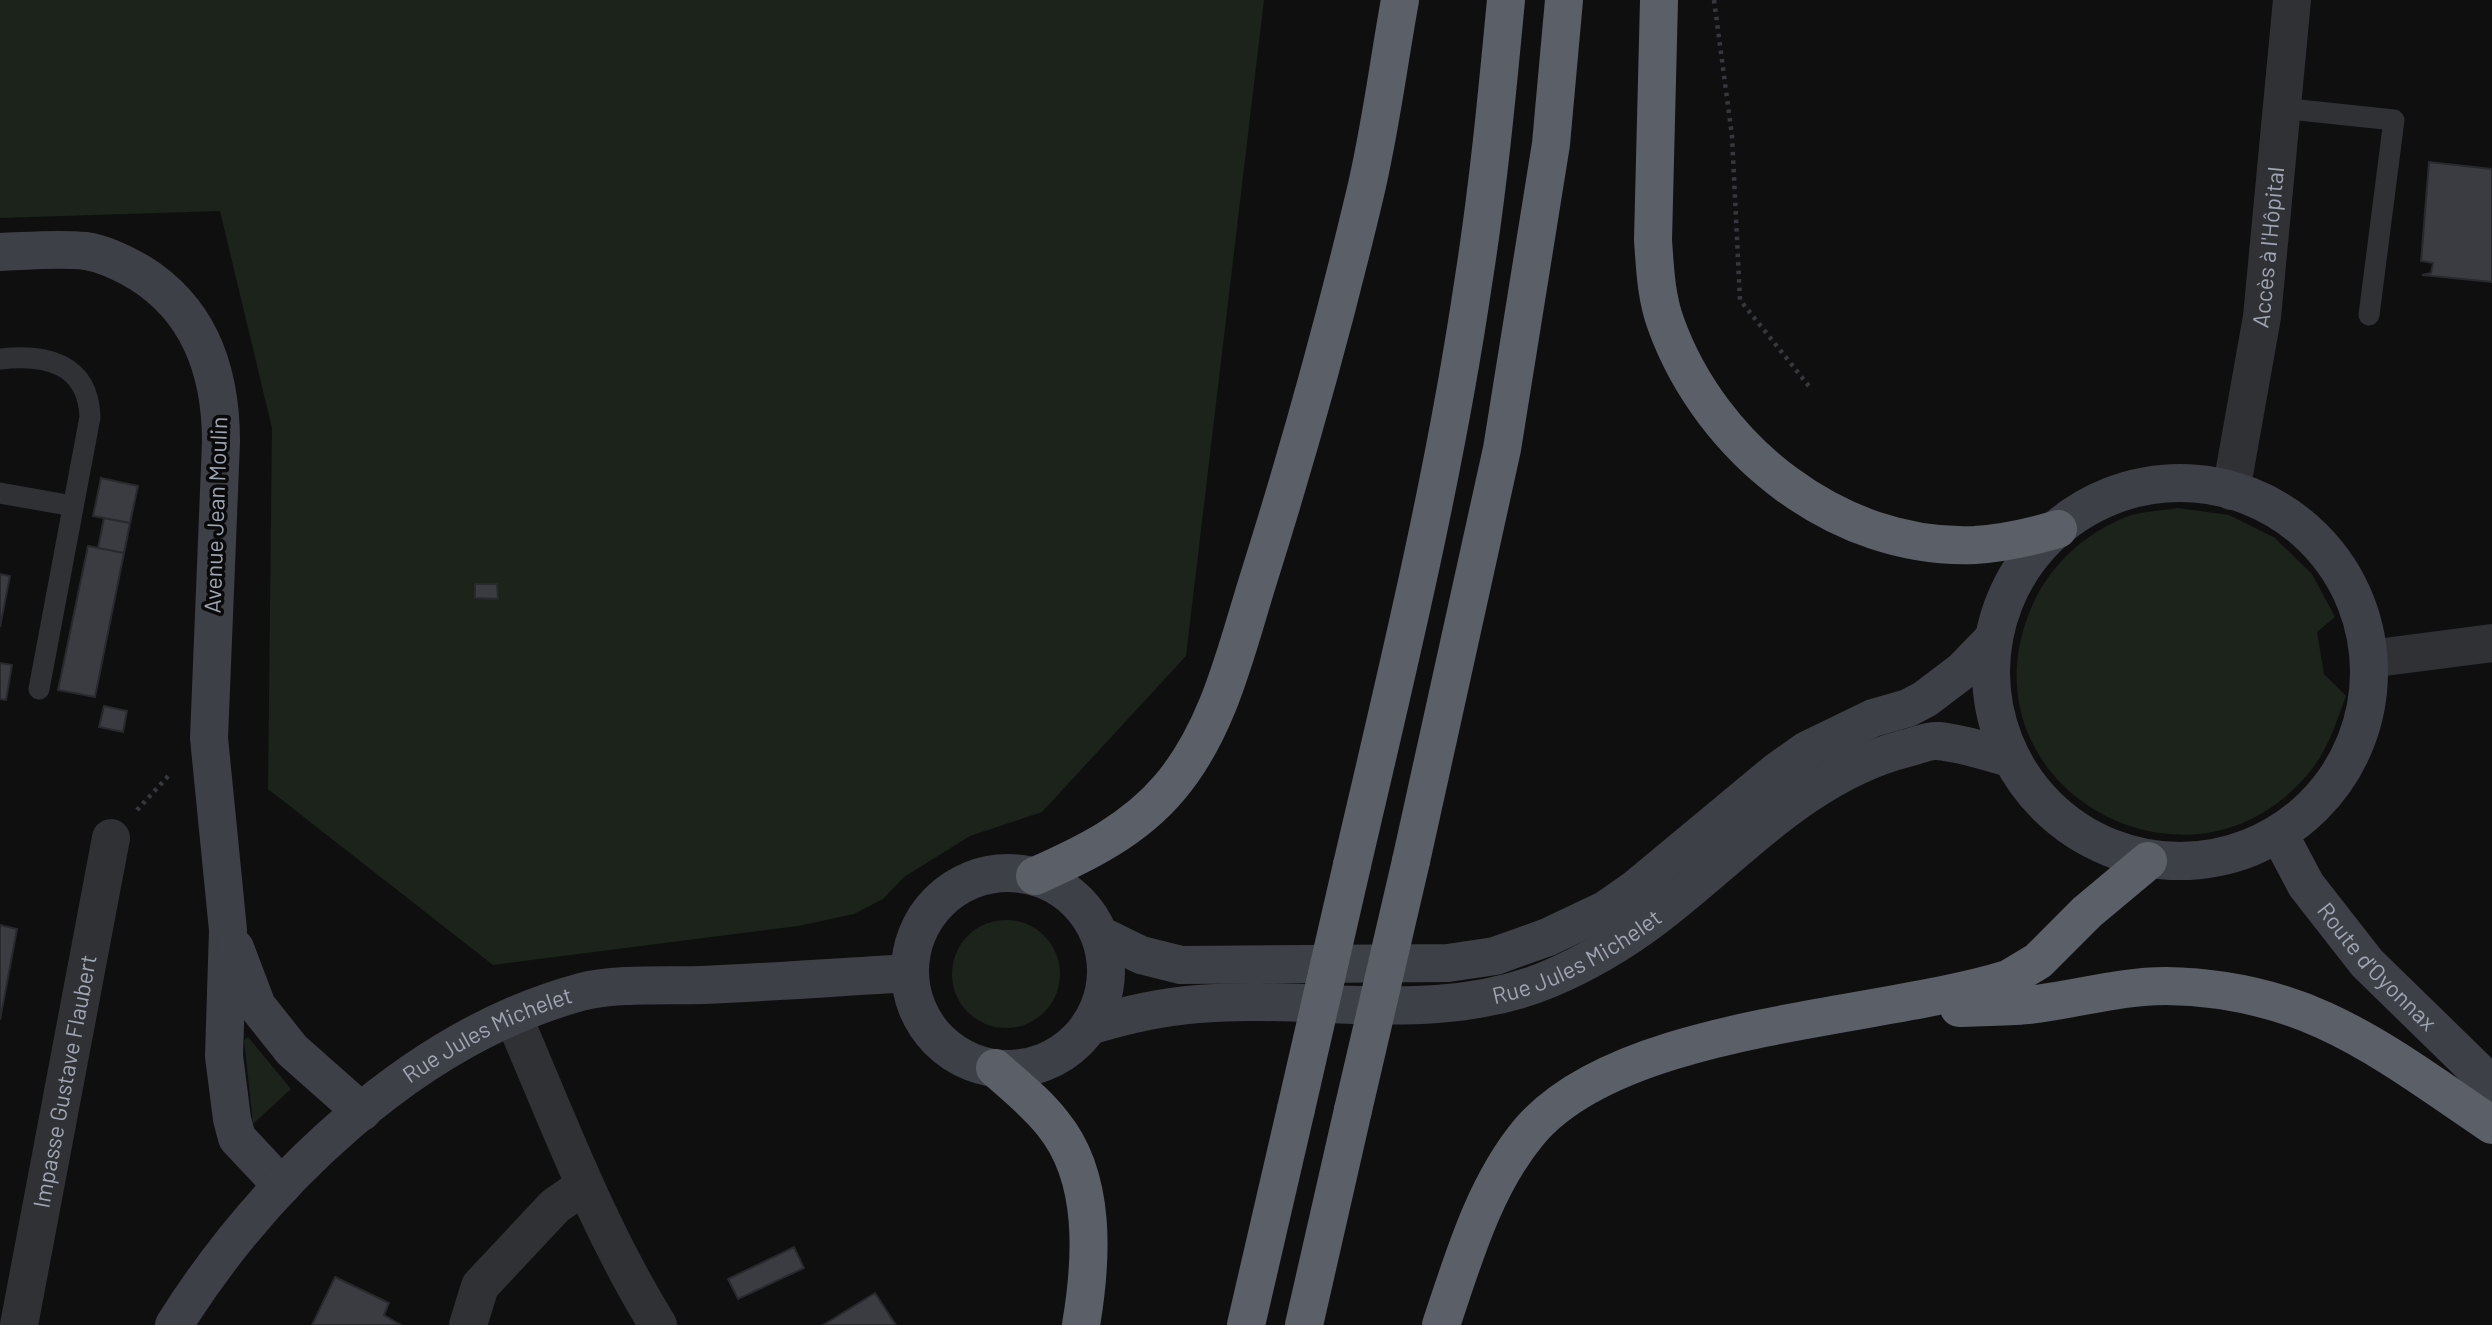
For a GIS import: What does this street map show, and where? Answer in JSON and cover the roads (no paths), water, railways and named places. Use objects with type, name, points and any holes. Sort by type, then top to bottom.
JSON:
[{"type":"highway","points":[[1035,876],[1085,853],[1122,831],[1153,806],[1171,786],[1198,746],[1220,700],[1302,441],[1365,195],[1400,0]]},
{"type":"highway","points":[[1246,1325],[1414,596],[1446,440],[1480,234],[1506,0]]},
{"type":"highway","points":[[1304,1325],[1502,449],[1551,144],[1564,0]]},
{"type":"highway","points":[[1659,0],[1653,240],[1655,272],[1665,322],[1680,357],[1713,413],[1762,463],[1797,492],[1850,521],[1913,539],[1974,545],[2008,541],[2059,529]]},
{"type":"highway","points":[[1441,1325],[1493,1189],[1527,1135],[1556,1106],[1607,1074],[1649,1059],[2008,979],[2038,961],[2087,912],[2148,861]]},
{"type":"highway","points":[[1838,1015],[2030,1004],[2092,993],[2165,986],[2244,992],[2316,1015],[2356,1034],[2392,1055],[2492,1125]]},
{"type":"highway","points":[[995,1068],[1054,1125],[1072,1153],[1082,1181],[1087,1247],[1081,1325]]},
{"type":"main road","name":"Avenue Jean Moulin","points":[[0,252],[87,251],[121,263],[153,281],[188,316],[211,361],[221,414],[221,443],[209,738],[228,930],[225,1056],[232,1119],[237,1138],[282,1186]]},
{"type":"main road","points":[[2194,481],[2231,491],[2263,503],[2283,515],[2326,553],[2346,580],[2367,638],[2365,710],[2348,759],[2319,801],[2279,834],[2237,853],[2191,862],[2148,861],[2089,840],[2043,805],[2010,758],[1990,685],[1994,638],[2001,609],[2034,552],[2089,506],[2124,489],[2157,483],[2194,481]]},
{"type":"main road","name":"Rue Jules Michelet","points":[[1100,934],[1141,955],[1181,965],[1448,963],[1495,956],[1520,948],[1605,911],[1796,757],[1835,734],[1925,699],[1962,671],[1994,638]]},
{"type":"main road","name":"Rue Jules Michelet","points":[[1089,1026],[1135,1012],[1200,1004],[1436,1006],[1503,994],[1548,979],[1603,953],[1654,917],[1802,797],[1847,769],[1894,751],[1936,741],[2010,758]]},
{"type":"main road","name":"Route d'Oyonnax","points":[[2279,834],[2306,885],[2367,963],[2492,1085]]},
{"type":"main road","points":[[1004,873],[1035,876],[1074,898],[1100,934],[1106,981],[1100,1004],[1089,1026],[1071,1046],[1048,1060],[1023,1068],[995,1068],[969,1061],[945,1046],[926,1025],[914,1000],[910,972],[914,943],[927,915],[948,893],[975,879],[1004,873]]},
{"type":"main road","name":"Avenue Jean Moulin","points":[[228,930],[257,1006],[292,1049],[362,1112]]},
{"type":"main road","name":"Rue Jules Michelet","points":[[174,1325],[203,1279],[282,1186],[321,1147],[402,1081],[459,1044],[513,1016],[583,992],[910,972]]},
{"type":"street","name":"Accès à l'Hôpital","points":[[2231,491],[2262,317],[2292,0]]},
{"type":"street","points":[[2368,659],[2492,643]]},
{"type":"street","name":"Impasse Gustave Flaubert","points":[[19,1325],[111,838]]},
{"type":"street","points":[[513,1016],[613,1245],[658,1325]]},
{"type":"street","points":[[468,1325],[480,1286],[555,1206],[585,1185]]},
{"type":"lane","points":[[2280,108],[2394,120],[2368,315]]},
{"type":"lane","points":[[0,359],[47,359],[64,367],[80,382],[89,397],[90,417],[39,689]]},
{"type":"lane","points":[[0,493],[73,506]]}]
